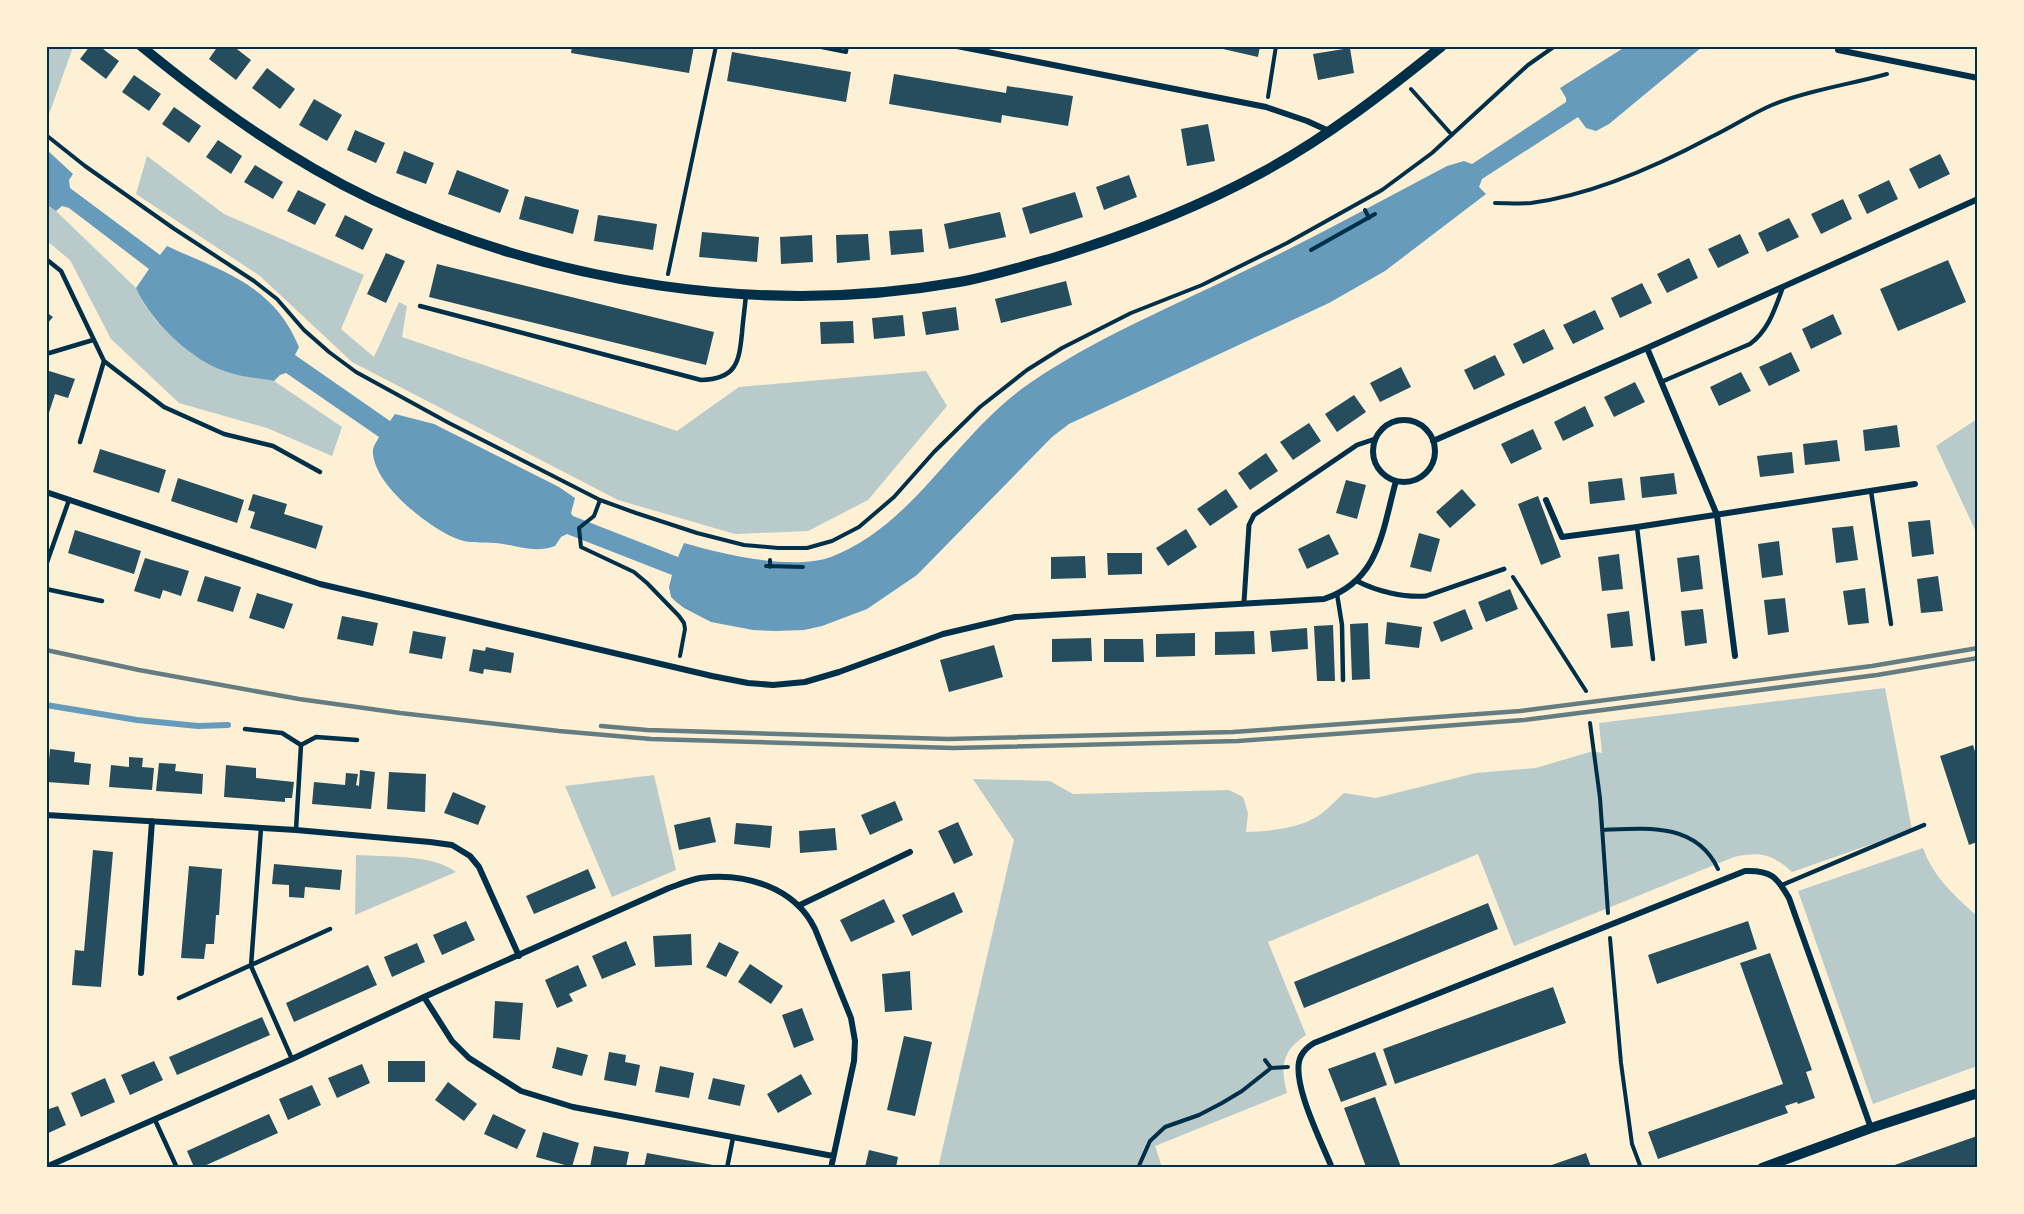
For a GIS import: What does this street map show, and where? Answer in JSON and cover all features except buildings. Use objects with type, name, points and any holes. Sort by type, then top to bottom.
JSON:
[{"type":"street","points":[[141,46],[193,88],[251,130],[370,199],[433,227],[487,246],[574,270],[666,287],[746,294],[881,292],[957,282],[1006,272],[1102,242],[1166,219],[1254,177],[1329,132],[1402,79],[1442,46]]},
{"type":"street","points":[[957,46],[1266,107],[1307,121],[1329,132]]},
{"type":"street","points":[[1838,50],[1977,78]]},
{"type":"street","points":[[1433,441],[1647,348],[1977,199]]},
{"type":"street","points":[[1647,348],[1717,515],[1735,656]]},
{"type":"street","points":[[1399,420],[1420,425],[1433,441],[1435,453],[1432,463],[1418,479],[1407,482],[1386,477],[1374,460],[1375,439],[1380,430],[1399,420]]},
{"type":"street","points":[[1244,602],[1249,525],[1254,514],[1357,445],[1375,439]]},
{"type":"street","points":[[46,492],[320,584],[677,668],[748,683],[773,685],[806,682],[943,634],[1015,617],[1244,602],[1310,600],[1338,594],[1366,572],[1374,557],[1396,481]]},
{"type":"street","points":[[1546,500],[1562,537],[1915,484]]},
{"type":"street","points":[[1357,581],[1368,587],[1415,597],[1426,596],[1504,569]]},
{"type":"street","points":[[46,815],[296,830],[452,845],[470,856],[479,867],[519,956]]},
{"type":"street","points":[[141,973],[152,821]]},
{"type":"street","points":[[800,905],[910,852]]},
{"type":"street","points":[[1332,1167],[1302,1093],[1298,1067],[1300,1057],[1306,1048],[1745,870],[1758,870],[1771,874],[1782,885],[1789,898],[1871,1128]]},
{"type":"street","points":[[46,1167],[292,1059],[669,888],[698,878],[726,877],[753,880],[782,892],[800,905],[815,929],[851,1018],[855,1041],[854,1060],[831,1167]]},
{"type":"street","points":[[424,998],[452,1041],[469,1058],[521,1091],[573,1107],[833,1156]]},
{"type":"street","points":[[1762,1167],[1977,1093]]},
{"type":"lane","points":[[46,259],[61,271],[104,361],[164,407],[224,434],[273,446],[320,472]]},
{"type":"lane","points":[[1661,382],[1759,338],[1769,323],[1783,287]]},
{"type":"lane","points":[[420,306],[708,380],[725,375],[735,368],[740,357],[746,294]]},
{"type":"lane","points":[[46,354],[93,339]]},
{"type":"lane","points":[[80,442],[104,361]]},
{"type":"lane","points":[[1871,491],[1891,624]]},
{"type":"lane","points":[[46,565],[69,500]]},
{"type":"lane","points":[[1637,527],[1653,659]]},
{"type":"lane","points":[[46,589],[102,601]]},
{"type":"lane","points":[[1338,594],[1342,625],[1343,680]]},
{"type":"lane","points":[[245,729],[282,734],[301,745]]},
{"type":"lane","points":[[301,745],[316,737],[357,740]]},
{"type":"lane","points":[[296,830],[301,745]]},
{"type":"lane","points":[[1782,885],[1924,825]]},
{"type":"lane","points":[[261,828],[251,966],[292,1059]]},
{"type":"lane","points":[[179,998],[330,929]]},
{"type":"lane","points":[[155,1120],[177,1167]]},
{"type":"lane","points":[[727,1167],[733,1138]]},
{"type":"path","points":[[666,287],[716,46]]},
{"type":"path","points":[[816,46],[846,52],[846,46]]},
{"type":"path","points":[[1266,107],[1276,46]]},
{"type":"path","points":[[46,135],[85,166],[173,228],[254,280],[277,299],[304,330],[328,352],[356,372],[448,423],[600,500],[697,533],[744,545],[807,548],[832,541],[859,527],[894,497],[934,452],[980,407],[1027,370],[1062,348],[1131,313],[1202,285],[1335,217],[1382,190],[1452,135],[1528,65],[1555,46]]},
{"type":"path","points":[[1495,203],[1529,203],[1560,198],[1590,189],[1669,159],[1771,106],[1808,92],[1852,84],[1896,71],[1910,64]]},
{"type":"path","points":[[1402,79],[1452,135]]},
{"type":"path","points":[[1365,210],[1369,218]]},
{"type":"path","points":[[1311,250],[1374,214]]},
{"type":"path","points":[[600,500],[594,516],[579,528],[581,547],[634,572],[679,616],[685,629],[677,668]]},
{"type":"path","points":[[770,560],[768,567],[803,567]]},
{"type":"path","points":[[1504,569],[1510,572],[1586,691]]},
{"type":"path","points":[[1590,723],[1602,830],[1622,1075],[1632,1144],[1641,1167]]},
{"type":"path","points":[[1602,830],[1666,830],[1684,835],[1709,852],[1722,878]]},
{"type":"path","points":[[1265,1060],[1271,1068]]},
{"type":"path","points":[[1138,1167],[1150,1141],[1165,1127],[1200,1115],[1222,1103],[1242,1091],[1271,1068],[1298,1067]]},
{"type":"shaded area","points":[[47,46],[73,47],[46,120]]},
{"type":"shaded area","points":[[147,156],[224,214],[364,275],[341,329],[374,357],[399,302],[407,306],[402,337],[677,431],[739,387],[926,371],[947,406],[868,500],[808,531],[735,534],[618,500],[352,362],[260,276],[136,194]]},
{"type":"shaded area","points":[[46,205],[56,211],[136,288],[156,321],[178,342],[202,359],[227,372],[274,381],[342,427],[332,456],[267,428],[179,403],[111,339],[70,260],[47,241]]},
{"type":"shaded area","points":[[1977,419],[1977,534],[1936,446]]},
{"type":"shaded area","points":[[1885,688],[1912,830],[1792,872],[1778,861],[1759,854],[1734,857],[1514,946],[1478,854],[1268,942],[1306,1035],[1292,1047],[1285,1060],[1284,1075],[1287,1093],[1155,1146],[1162,1167],[938,1168],[1014,840],[973,779],[1050,781],[1073,794],[1229,790],[1243,797],[1248,813],[1246,832],[1267,831],[1310,820],[1327,809],[1344,793],[1376,798],[1476,773],[1536,768],[1593,751],[1602,753],[1599,723]]},
{"type":"shaded area","points":[[654,775],[676,870],[612,897],[565,786]]},
{"type":"shaded area","points":[[1923,848],[1939,877],[1977,916],[1977,1066],[1873,1104],[1798,891]]},
{"type":"shaded area","points":[[356,855],[422,859],[446,866],[456,872],[355,915]]},
{"type":"water","points":[[1625,47],[1702,47],[1609,124],[1596,131],[1586,128],[1578,117],[1482,179],[1479,187],[1486,194],[1385,271],[1329,303],[1069,424],[1052,437],[917,575],[867,609],[822,626],[804,630],[753,630],[711,622],[684,608],[671,597],[669,587],[672,575],[567,534],[561,537],[555,546],[533,549],[465,541],[444,532],[416,514],[391,489],[381,475],[375,462],[373,449],[379,437],[286,373],[274,381],[227,372],[200,359],[162,326],[142,301],[136,288],[149,269],[69,208],[62,206],[56,211],[47,205],[46,149],[73,174],[69,180],[70,188],[160,255],[167,246],[227,273],[261,294],[288,326],[299,347],[295,355],[390,421],[395,414],[434,424],[559,487],[575,498],[571,513],[573,516],[678,557],[684,543],[718,552],[777,562],[815,561],[831,557],[861,542],[888,523],[912,501],[1004,403],[1054,367],[1153,314],[1285,251],[1447,166],[1464,161],[1472,164],[1566,102],[1560,88]]},
{"type":"waterway","points":[[46,705],[137,720],[198,726],[228,725]]},
{"type":"railway","points":[[601,726],[647,730],[948,739],[1233,732],[1520,711],[1872,666],[1978,648]]},
{"type":"railway","points":[[46,650],[139,670],[299,699],[559,731],[651,739],[953,748],[1238,741],[1524,720],[1877,675],[1978,658]]}]
